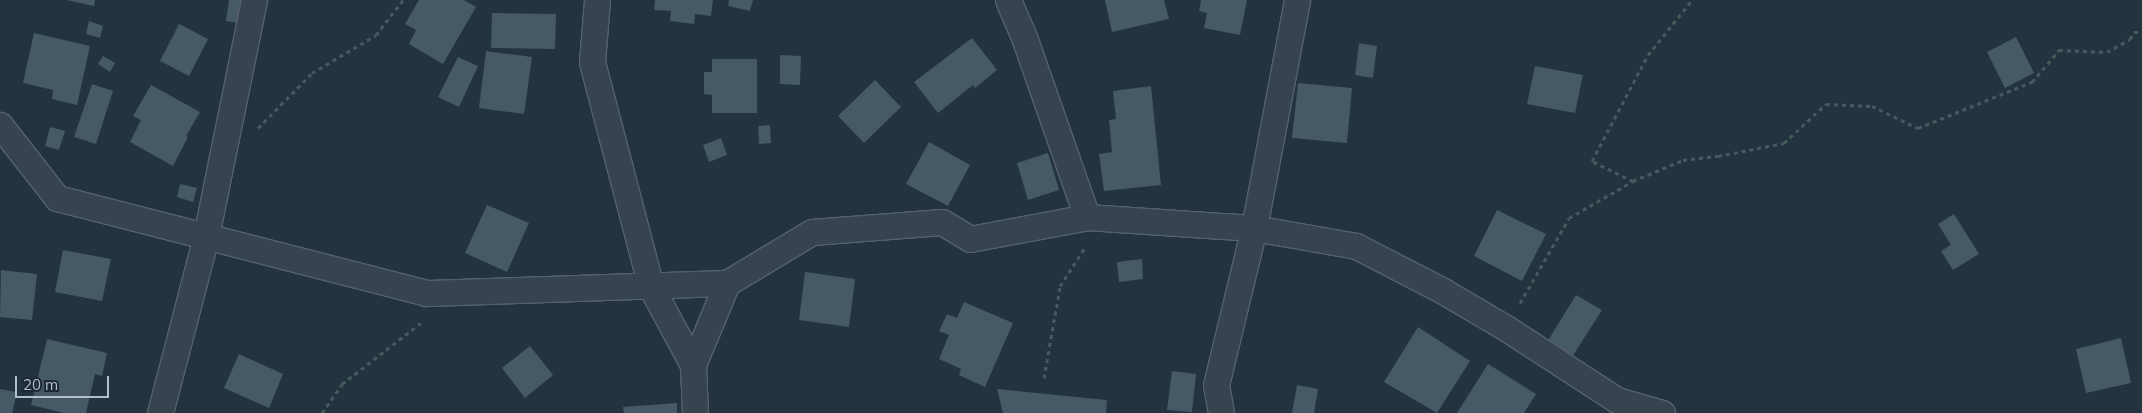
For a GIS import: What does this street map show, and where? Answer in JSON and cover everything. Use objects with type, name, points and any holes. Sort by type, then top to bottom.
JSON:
[{"type":"street","points":[[160,413],[206,236],[254,0]]},
{"type":"street","points":[[597,0],[592,62],[652,287],[693,365]]},
{"type":"street","points":[[1008,0],[1096,217]]},
{"type":"street","points":[[1221,413],[1216,385],[1254,228],[1296,0]]},
{"type":"street","points":[[0,125],[57,198],[426,293],[652,287],[727,283],[812,232],[942,222],[970,239],[1096,217],[1254,228],[1356,246],[1443,291],[1506,328],[1617,400],[1662,413]]},
{"type":"street","points":[[695,413],[693,365],[727,283]]},
{"type":"path","points":[[257,129],[312,73],[376,35],[403,0]]},
{"type":"path","points":[[1633,181],[1592,161],[1648,54],[1692,0]]},
{"type":"path","points":[[1506,328],[1569,218],[1633,181],[1683,160],[1718,156],[1784,143],[1826,104],[1872,106],[1918,128],[2032,82],[2059,50],[2107,52],[2130,39],[2134,32],[2142,32]]},
{"type":"path","points":[[1044,378],[1060,286],[1096,217]]},
{"type":"path","points":[[322,413],[342,384],[424,321]]},
{"type":"building","points":[[66,0],[95,0],[94,6]]},
{"type":"building","points":[[229,0],[242,0],[238,23],[226,21]]},
{"type":"building","points":[[419,0],[464,0],[476,7],[443,64],[409,44],[416,30],[405,24]]},
{"type":"building","points":[[655,0],[713,0],[711,16],[695,14],[694,24],[670,21],[671,11],[654,10]]},
{"type":"building","points":[[729,0],[753,0],[750,11],[728,6]]},
{"type":"building","points":[[1105,0],[1164,0],[1169,19],[1112,32]]},
{"type":"building","points":[[1201,0],[1247,0],[1240,35],[1204,28],[1207,13],[1199,11]]},
{"type":"building","points":[[492,13],[556,14],[555,49],[491,48]]},
{"type":"building","points":[[89,21],[103,26],[100,38],[86,34]]},
{"type":"building","points":[[179,24],[208,39],[189,76],[160,61]]},
{"type":"building","points":[[34,33],[90,46],[77,105],[52,99],[53,90],[23,83]]},
{"type":"building","points":[[2016,37],[2034,73],[2005,88],[1987,52]]},
{"type":"building","points":[[972,38],[997,70],[975,88],[973,85],[938,113],[914,82]]},
{"type":"building","points":[[1359,43],[1377,46],[1373,78],[1355,75]]},
{"type":"building","points":[[486,51],[532,57],[524,114],[479,108]]},
{"type":"building","points":[[780,55],[801,56],[800,85],[780,84]]},
{"type":"building","points":[[103,56],[115,63],[110,72],[98,64]]},
{"type":"building","points":[[458,57],[478,66],[459,107],[438,97]]},
{"type":"building","points":[[712,59],[757,59],[757,113],[712,113],[712,95],[704,94],[704,72],[712,72]]},
{"type":"building","points":[[1535,66],[1583,75],[1575,113],[1527,104]]},
{"type":"building","points":[[875,80],[901,107],[864,143],[838,116]]},
{"type":"building","points":[[1298,83],[1352,88],[1347,143],[1292,138]]},
{"type":"building","points":[[92,84],[113,91],[96,144],[74,137]]},
{"type":"building","points":[[151,85],[200,112],[186,136],[188,137],[173,166],[130,142],[141,120],[133,116]]},
{"type":"building","points":[[1151,86],[1161,185],[1104,191],[1099,154],[1112,152],[1109,120],[1116,119],[1113,91]]},
{"type":"building","points":[[770,125],[771,143],[759,144],[758,126]]},
{"type":"building","points":[[50,127],[65,131],[59,150],[45,146]]},
{"type":"building","points":[[721,138],[727,155],[709,162],[703,145]]},
{"type":"building","points":[[929,142],[970,165],[948,206],[906,184]]},
{"type":"building","points":[[1048,153],[1059,190],[1028,200],[1017,163]]},
{"type":"building","points":[[180,184],[197,188],[193,202],[177,197]]},
{"type":"building","points":[[487,205],[529,223],[507,272],[465,253]]},
{"type":"building","points":[[1497,210],[1546,234],[1522,281],[1474,256]]},
{"type":"building","points":[[1954,214],[1979,254],[1953,270],[1941,251],[1951,245],[1938,224]]},
{"type":"building","points":[[63,250],[111,259],[102,301],[55,292]]},
{"type":"building","points":[[1142,259],[1143,279],[1119,282],[1117,262]]},
{"type":"building","points":[[1,270],[37,274],[32,320],[0,317]]},
{"type":"building","points":[[805,272],[855,279],[849,327],[799,320]]},
{"type":"building","points":[[1576,295],[1602,310],[1572,357],[1547,342]]},
{"type":"building","points":[[964,302],[1013,323],[985,387],[959,375],[961,369],[939,359],[949,335],[939,331],[947,314],[957,318]]},
{"type":"building","points":[[1418,327],[1470,361],[1437,413],[1384,382]]},
{"type":"building","points":[[2121,338],[2131,383],[2086,393],[2076,349]]},
{"type":"building","points":[[47,339],[107,353],[102,376],[95,374],[86,413],[64,413],[31,405]]},
{"type":"building","points":[[530,346],[553,375],[525,398],[502,368]]},
{"type":"building","points":[[239,354],[283,374],[269,408],[224,388]]},
{"type":"building","points":[[1488,364],[1536,394],[1524,413],[1457,413]]},
{"type":"building","points":[[1172,371],[1196,374],[1192,412],[1167,410]]},
{"type":"building","points":[[1297,385],[1318,389],[1314,413],[1292,413]]},
{"type":"building","points":[[0,389],[17,392],[12,413],[0,413]]},
{"type":"building","points":[[997,389],[1107,400],[1106,413],[1003,413]]},
{"type":"building","points":[[677,403],[677,413],[624,413],[623,407]]}]
